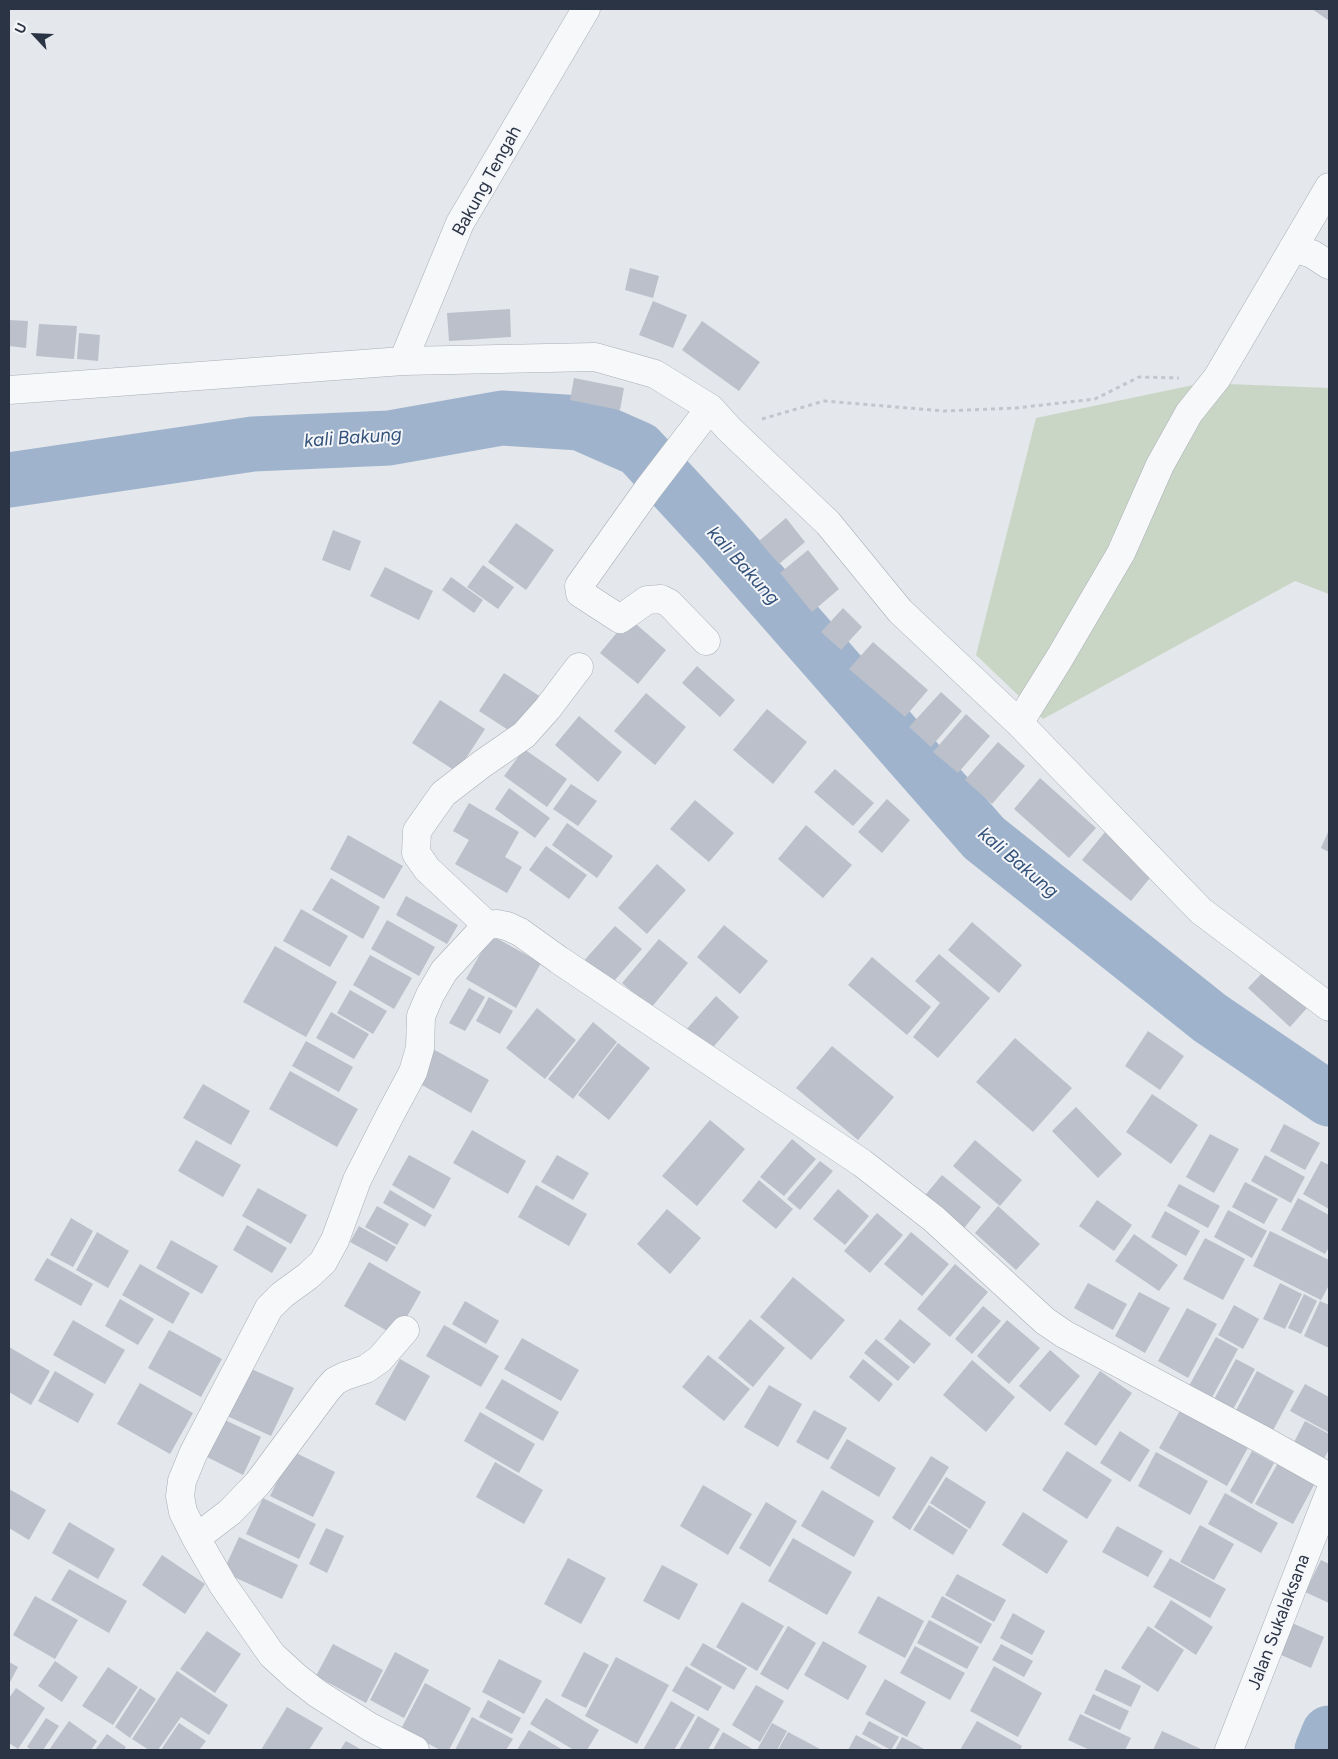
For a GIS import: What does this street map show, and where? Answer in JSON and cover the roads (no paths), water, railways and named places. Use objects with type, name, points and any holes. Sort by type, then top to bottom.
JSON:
[{"type":"street","name":"Bakung Tengah","points":[[403,361],[460,224],[586,9]]},
{"type":"street","points":[[1020,723],[1121,553],[1160,466],[1189,413],[1217,378],[1329,187]]},
{"type":"street","points":[[1293,248],[1312,254],[1329,264]]},
{"type":"street","points":[[9,390],[403,361],[595,357],[655,374],[710,408],[729,429],[828,523],[900,611],[1020,723],[1201,911],[1329,1007]]},
{"type":"street","points":[[706,641],[670,603],[661,599],[647,600],[620,619],[580,593],[579,586],[654,480],[710,408]]},
{"type":"street","points":[[487,925],[427,869],[416,853],[417,832],[443,794],[482,764],[524,736],[579,667]]},
{"type":"street","points":[[415,1750],[370,1727],[318,1694],[272,1655],[223,1585],[183,1512],[180,1496],[182,1481],[193,1454],[226,1387],[270,1308],[282,1295],[308,1276],[323,1262],[335,1240],[357,1180],[413,1072],[420,1048],[421,1016],[430,995],[444,971],[487,925],[507,926],[520,932],[862,1163],[934,1219],[1045,1321],[1064,1334],[1263,1440],[1329,1478]]},
{"type":"street","points":[[196,1538],[230,1512],[258,1483],[335,1381],[366,1369],[380,1359],[405,1330]]},
{"type":"street","name":"Jalan Sukalaksana","points":[[1229,1750],[1329,1494]]},
{"type":"waterway","name":"kali Bakung","points":[[9,480],[253,444],[389,438],[502,418],[580,423],[639,449],[721,538],[984,838],[1210,1018],[1329,1099]]},
{"type":"waterway","name":"kali Bakung","points":[[1322,1750],[1329,1733]]}]
